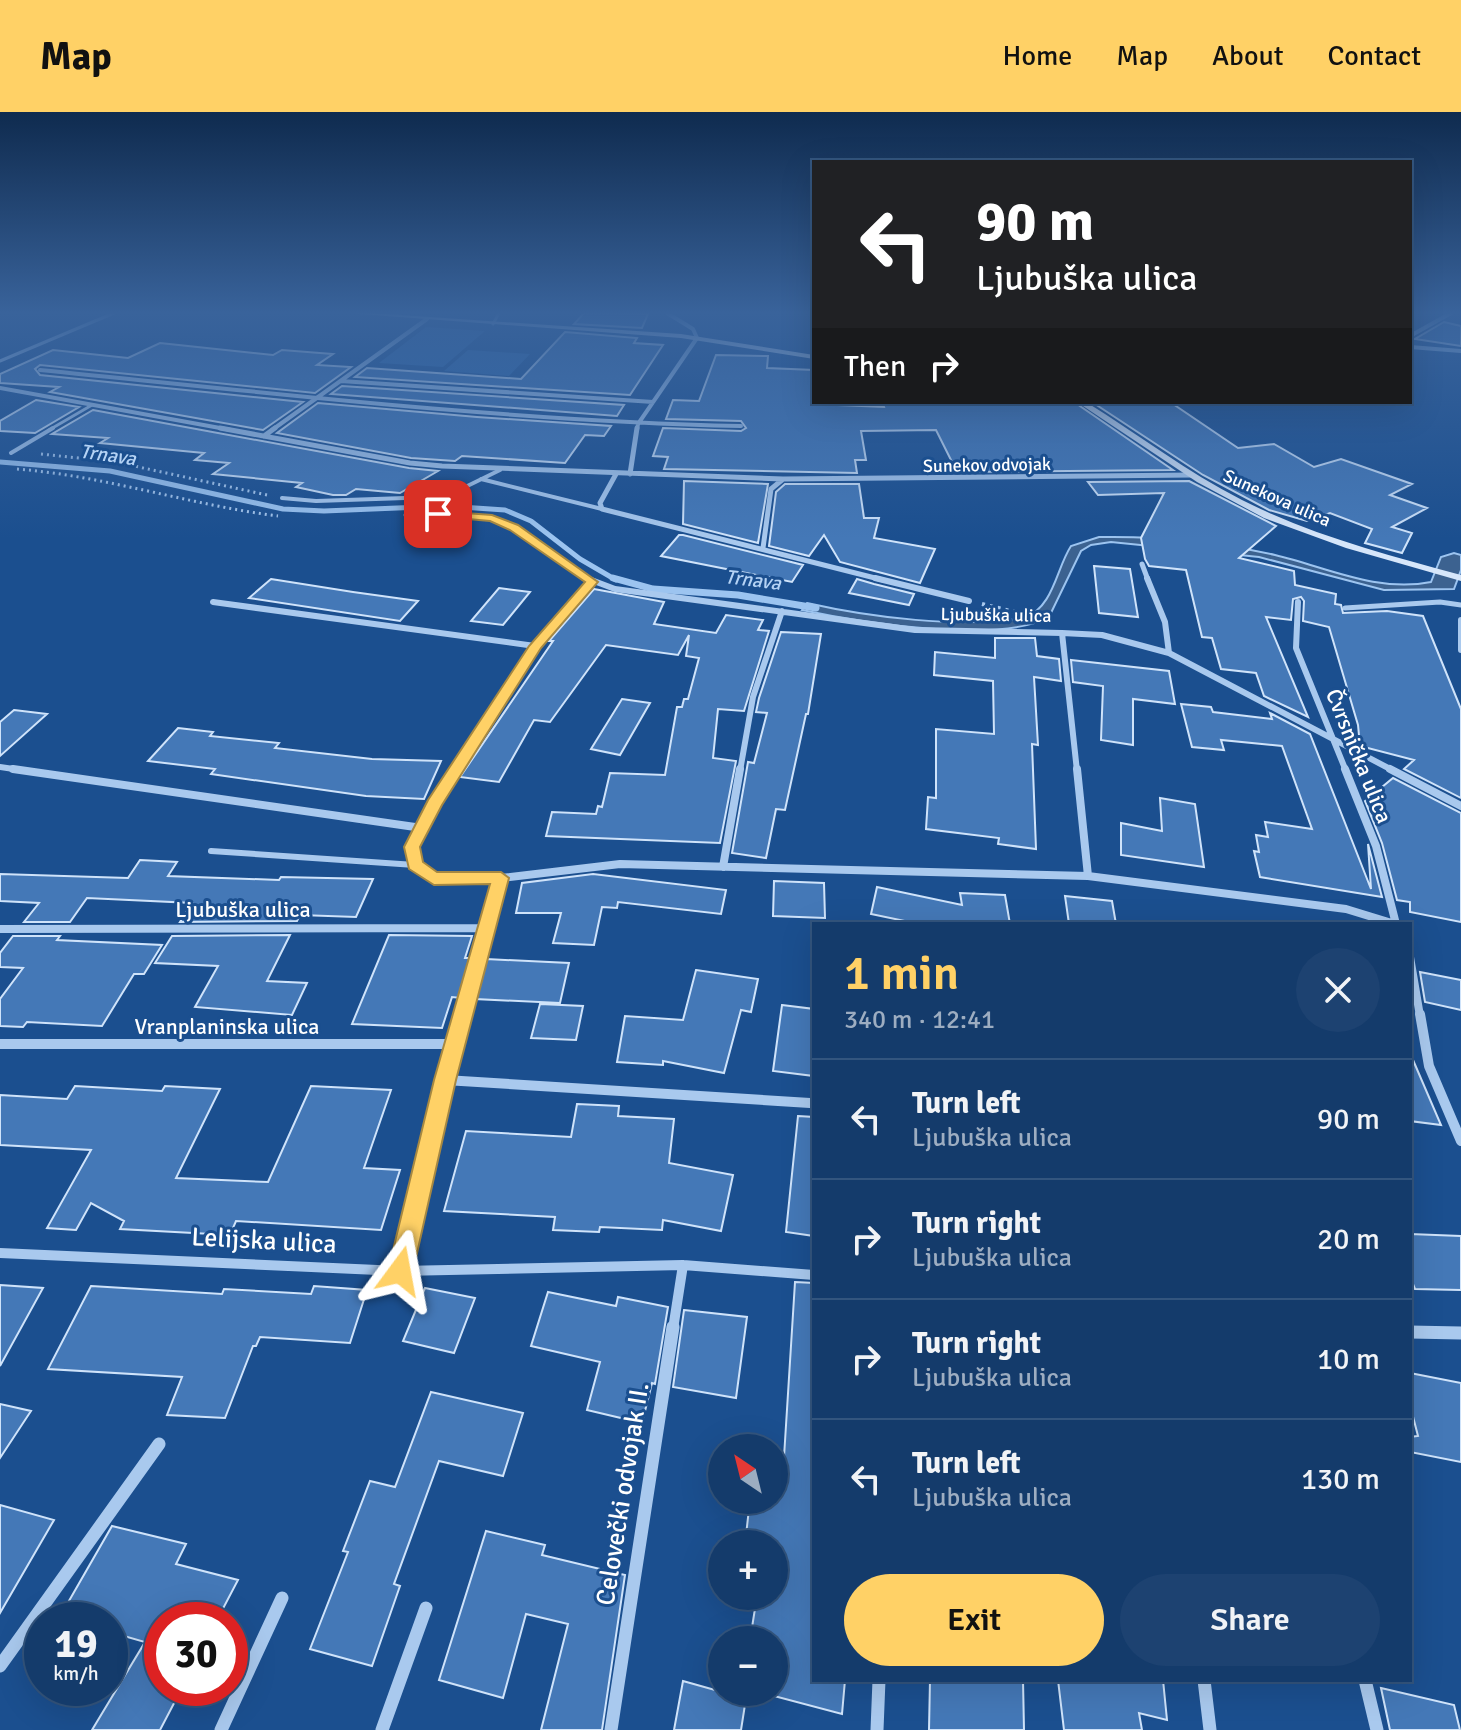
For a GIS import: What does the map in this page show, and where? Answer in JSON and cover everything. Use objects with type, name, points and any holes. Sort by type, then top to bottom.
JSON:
[{"type":"main road","name":"Sunekova ulica","points":[[1084,404],[1192,475],[1243,504],[1295,527],[1461,578]]},
{"type":"street","name":"Sunekov odvojak","points":[[3,389],[410,463],[500,470],[783,479],[1192,475]]},
{"type":"street","points":[[224,389],[638,424],[741,426]]},
{"type":"street","points":[[264,436],[331,389]]},
{"type":"street","points":[[453,389],[653,402]]},
{"type":"street","points":[[630,474],[638,424],[662,389]]},
{"type":"street","points":[[616,474],[602,496],[602,509],[969,601]]},
{"type":"street","points":[[763,548],[771,489],[783,479]]},
{"type":"street","name":"Ljubuška ulica","points":[[406,515],[492,518],[514,527],[592,582],[666,598],[915,630],[1062,633],[1088,876]]},
{"type":"street","points":[[1142,564],[1165,622],[1169,653]]},
{"type":"street","points":[[592,582],[535,646],[422,828],[412,847],[415,865],[434,878],[501,878],[620,864],[1088,876],[1346,909],[1388,922]]},
{"type":"street","points":[[213,602],[535,646]]},
{"type":"street","name":"Čvrsnička ulica","points":[[1298,602],[1296,648],[1376,846],[1395,922]]},
{"type":"street","points":[[723,867],[753,697],[782,611]]},
{"type":"street","points":[[1461,620],[1461,650]]},
{"type":"street","points":[[1062,633],[1102,635],[1169,653],[1461,806]]},
{"type":"street","points":[[0,767],[422,828]]},
{"type":"street","points":[[400,1271],[445,1080],[501,878]]},
{"type":"street","name":"Ljubuška ulica","points":[[0,929],[486,928]]},
{"type":"street","points":[[1412,968],[1429,1066],[1461,1141]]},
{"type":"street","name":"Vranplaninska ulica","points":[[0,1044],[455,1044]]},
{"type":"street","points":[[445,1080],[810,1103]]},
{"type":"street","name":"Lelijska ulica","points":[[0,1253],[400,1271],[683,1265],[812,1275]]},
{"type":"street","name":"Celovečki odvojak II.","points":[[611,1730],[683,1265]]},
{"type":"street","points":[[1412,1332],[1461,1333]]},
{"type":"street","points":[[0,1666],[159,1444]]},
{"type":"street","points":[[221,1730],[282,1598]]},
{"type":"street","points":[[382,1730],[426,1608]]},
{"type":"street","points":[[877,1730],[879,1682]]},
{"type":"street","points":[[1204,1682],[1210,1730]]},
{"type":"street","points":[[1365,1682],[1377,1730]]},
{"type":"lane","points":[[11,453],[92,405]]},
{"type":"lane","points":[[282,498],[316,501],[435,497],[453,493],[500,470]]},
{"type":"lane","points":[[481,479],[602,509]]},
{"type":"lane","points":[[1345,608],[1440,602],[1461,605]]},
{"type":"lane","points":[[211,851],[415,865]]},
{"type":"path","points":[[11,453],[63,455],[116,462],[282,498]]},
{"type":"path","points":[[14,469],[100,478],[228,508],[291,517]]},
{"type":"path","points":[[969,601],[1028,614]]},
{"type":"shaded area","points":[[1099,537],[1210,543],[1275,555],[1352,577],[1391,584],[1431,582],[1441,557],[1454,553],[1461,555],[1461,570],[1454,589],[1384,590],[1259,557],[1111,542],[1091,545],[1081,551],[1049,617],[1026,625],[997,629],[928,628],[802,610],[807,603],[859,613],[944,622],[1025,618],[1035,612],[1048,596],[1071,546]]},
{"type":"building","points":[[56,389],[172,389],[303,402],[263,430],[50,392]]},
{"type":"building","points":[[271,389],[321,389],[315,393]]},
{"type":"building","points":[[339,389],[379,389],[624,405],[617,416],[331,394]]},
{"type":"building","points":[[531,389],[634,389],[630,395]]},
{"type":"building","points":[[704,389],[812,389],[812,404],[884,407],[883,404],[1077,404],[1173,470],[957,472],[936,430],[861,431],[866,460],[855,460],[857,473],[664,469],[668,457],[653,456],[663,428],[741,431],[746,428],[741,421],[666,419],[673,400],[699,401]]},
{"type":"building","points":[[36,400],[79,407],[35,433],[0,431],[0,421]]},
{"type":"building","points":[[318,403],[611,426],[604,436],[585,435],[565,463],[462,456],[455,461],[411,458],[277,433]]},
{"type":"building","points":[[1095,404],[1173,404],[1238,448],[1274,444],[1314,467],[1341,459],[1412,484],[1390,495],[1427,508],[1392,527],[1412,533],[1402,553],[1365,543],[1372,529],[1330,513],[1307,521],[1269,510],[1203,475]]},
{"type":"building","points":[[93,410],[438,471],[400,493],[356,489],[346,495],[333,495],[296,487],[302,483],[213,474],[229,463],[195,460],[204,453],[100,443],[108,438],[52,434]]},
{"type":"building","points":[[684,481],[768,484],[758,543],[683,524]]},
{"type":"building","points":[[1189,481],[1276,526],[1239,558],[1294,571],[1295,585],[1336,594],[1335,604],[1341,605],[1343,613],[1387,611],[1423,616],[1461,709],[1461,798],[1404,769],[1414,760],[1360,746],[1358,725],[1329,627],[1303,621],[1304,601],[1301,597],[1293,599],[1291,620],[1266,617],[1308,717],[1264,696],[1256,673],[1221,669],[1212,638],[1202,637],[1186,570],[1149,566],[1145,559],[1141,538],[1164,493],[1098,495],[1088,482]]},
{"type":"building","points":[[785,484],[859,484],[864,518],[879,518],[874,538],[935,549],[920,583],[840,562],[824,535],[809,556],[769,546],[776,492]]},
{"type":"building","points":[[679,535],[803,565],[792,582],[661,556]]},
{"type":"building","points":[[1094,566],[1130,569],[1138,617],[1099,613]]},
{"type":"building","points":[[271,579],[418,601],[400,621],[249,598]]},
{"type":"building","points":[[857,579],[914,594],[909,605],[849,593]]},
{"type":"building","points":[[499,588],[530,592],[503,625],[471,621]]},
{"type":"building","points":[[594,589],[664,602],[654,624],[716,633],[726,615],[763,620],[758,630],[769,631],[744,711],[718,709],[713,758],[736,761],[720,843],[546,836],[552,812],[596,814],[598,806],[602,807],[610,773],[665,775],[677,707],[682,707],[684,699],[688,699],[699,658],[686,656],[689,635],[678,655],[606,645],[550,722],[534,720],[499,782],[460,777],[553,641],[549,641]]},
{"type":"building","points":[[781,632],[821,634],[808,714],[785,810],[776,809],[766,858],[732,853],[748,762],[754,763],[767,713],[756,712],[759,698]]},
{"type":"building","points":[[995,638],[1035,638],[1037,656],[1059,659],[1061,681],[1034,677],[1038,745],[1032,744],[1036,849],[998,844],[999,838],[926,829],[928,797],[936,798],[936,729],[994,734],[993,681],[934,675],[935,652],[995,658]]},
{"type":"building","points":[[1071,660],[1169,671],[1175,704],[1133,699],[1133,745],[1101,740],[1103,686],[1073,682]]},
{"type":"building","points":[[622,699],[650,703],[620,755],[591,749]]},
{"type":"building","points":[[1181,704],[1211,707],[1213,712],[1272,719],[1270,713],[1310,734],[1371,889],[1368,844],[1382,897],[1260,877],[1254,851],[1259,852],[1256,835],[1268,837],[1265,822],[1312,829],[1282,746],[1221,740],[1224,750],[1192,747]]},
{"type":"building","points":[[14,710],[47,714],[0,756],[0,722]]},
{"type":"building","points":[[178,728],[213,732],[210,736],[279,743],[275,748],[372,759],[441,761],[424,799],[366,796],[211,774],[215,769],[148,761]]},
{"type":"building","points":[[1393,778],[1461,813],[1461,922],[1410,912],[1410,902],[1397,900],[1382,843],[1365,801]]},
{"type":"building","points":[[1160,798],[1195,804],[1204,867],[1121,855],[1121,823],[1162,831]]},
{"type":"building","points":[[140,860],[177,862],[168,876],[373,879],[356,917],[300,915],[297,921],[180,922],[192,903],[87,898],[70,922],[24,922],[39,903],[0,901],[0,874],[128,878]]},
{"type":"building","points":[[593,874],[726,890],[721,914],[618,902],[617,908],[602,907],[594,945],[553,943],[561,913],[516,913],[522,883]]},
{"type":"building","points":[[774,881],[824,883],[825,918],[773,916]]},
{"type":"building","points":[[877,887],[962,905],[960,893],[1005,895],[1010,922],[909,922],[871,914]]},
{"type":"building","points":[[1065,896],[1112,901],[1116,922],[1069,922]]},
{"type":"building","points":[[290,935],[267,981],[307,983],[292,1015],[195,1007],[218,966],[155,963],[172,936]]},
{"type":"building","points":[[389,935],[472,936],[465,958],[472,958],[461,998],[452,997],[442,1028],[352,1024]]},
{"type":"building","points":[[13,936],[60,936],[57,940],[162,945],[144,974],[134,974],[102,1026],[27,1022],[23,1027],[0,1026],[0,999],[23,968],[0,967],[0,953]]},
{"type":"building","points":[[486,959],[569,963],[560,1003],[475,999]]},
{"type":"building","points":[[696,970],[758,979],[751,1012],[741,1010],[724,1073],[663,1061],[663,1065],[617,1062],[625,1016],[683,1020]]},
{"type":"building","points":[[1420,972],[1461,980],[1461,1010],[1425,1002]]},
{"type":"building","points":[[540,1004],[583,1006],[576,1040],[531,1038]]},
{"type":"building","points":[[782,1005],[812,1009],[812,1076],[773,1071]]},
{"type":"building","points":[[1412,1058],[1441,1125],[1412,1121]]},
{"type":"building","points":[[75,1086],[162,1091],[165,1086],[220,1089],[176,1178],[268,1182],[311,1086],[391,1090],[364,1168],[400,1170],[381,1230],[236,1221],[230,1235],[120,1229],[124,1221],[91,1203],[76,1230],[47,1228],[91,1150],[0,1145],[0,1095],[67,1099]]},
{"type":"building","points":[[577,1104],[619,1106],[618,1116],[674,1119],[669,1163],[733,1175],[721,1231],[663,1220],[662,1230],[600,1227],[599,1232],[553,1230],[555,1217],[444,1211],[466,1131],[571,1137]]},
{"type":"building","points":[[798,1116],[812,1117],[812,1236],[786,1232]]},
{"type":"building","points":[[1412,1234],[1461,1236],[1461,1290],[1415,1289],[1412,1282]]},
{"type":"building","points":[[795,1282],[812,1283],[812,1682],[845,1682],[842,1714],[788,1700],[788,1626],[752,1626],[755,1610],[788,1610],[788,1530],[747,1530],[748,1514],[788,1514],[788,1434],[785,1434]]},
{"type":"building","points":[[0,1285],[43,1288],[0,1366]]},
{"type":"building","points":[[91,1286],[222,1294],[224,1289],[311,1294],[314,1286],[367,1290],[350,1343],[260,1337],[253,1346],[225,1418],[167,1415],[182,1377],[48,1369]]},
{"type":"building","points":[[425,1288],[475,1298],[454,1353],[403,1341]]},
{"type":"building","points":[[548,1292],[616,1306],[618,1297],[668,1307],[655,1384],[652,1383],[642,1423],[587,1410],[600,1362],[531,1346]]},
{"type":"building","points":[[684,1310],[747,1317],[736,1398],[673,1387]]},
{"type":"building","points":[[1412,1373],[1461,1383],[1461,1462],[1412,1452],[1412,1437],[1418,1436],[1412,1413]]},
{"type":"building","points":[[431,1392],[523,1413],[503,1476],[439,1461],[394,1584],[400,1586],[372,1666],[310,1649],[348,1552],[343,1551],[370,1481],[395,1487]]},
{"type":"building","points":[[0,1404],[31,1411],[0,1458]]},
{"type":"building","points":[[0,1505],[54,1520],[0,1613]]},
{"type":"building","points":[[112,1526],[186,1544],[176,1564],[238,1580],[226,1602],[144,1602],[144,1642],[128,1637],[128,1602],[68,1602]]},
{"type":"building","points":[[486,1531],[545,1545],[542,1555],[625,1575],[602,1730],[541,1730],[568,1624],[526,1614],[503,1698],[439,1680]]},
{"type":"building","points":[[144,1644],[144,1706],[173,1706],[160,1730],[92,1730],[106,1706],[128,1706],[128,1670]]},
{"type":"building","points":[[683,1681],[708,1688],[708,1706],[745,1706],[741,1730],[674,1730]]},
{"type":"building","points":[[930,1682],[1023,1682],[1024,1730],[929,1730]]},
{"type":"building","points":[[1058,1682],[1163,1682],[1167,1720],[1139,1713],[1142,1730],[1064,1730]]},
{"type":"building","points":[[1381,1688],[1454,1705],[1460,1730],[1390,1730]]},
{"type":"waterway","name":"Trnava","points":[[0,462],[110,471],[283,509],[324,511],[446,506],[505,510],[531,521],[580,559],[616,580]]},
{"type":"waterway","name":"Trnava","points":[[613,578],[653,589],[738,595],[816,608]]},
{"type":"route","points":[[400,1271],[445,1080],[501,878],[434,878],[415,865],[412,847],[434,804],[535,646],[592,582],[514,527],[492,518],[438,514]]}]
